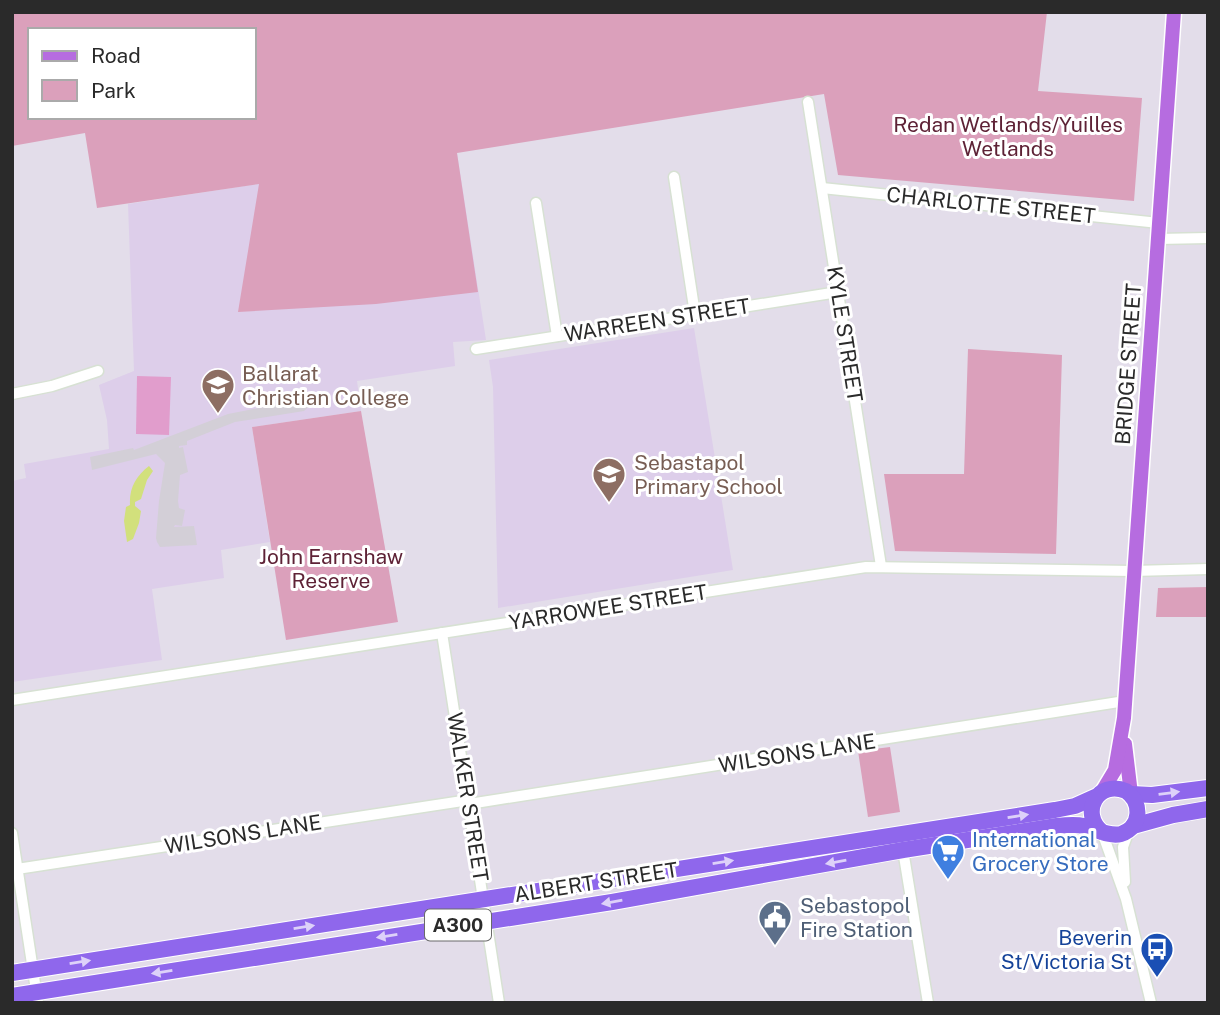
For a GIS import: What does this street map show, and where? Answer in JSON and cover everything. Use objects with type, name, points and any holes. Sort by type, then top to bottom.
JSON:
[{"type":"highway","points":[[1208,788],[1152,795],[1131,794],[1115,787],[1099,794],[1091,806],[1091,816],[1102,832],[1119,835],[1131,828],[1173,815],[1208,809]]},
{"type":"highway","name":"ALBERT STREET","points":[[12,973],[1055,810],[1075,806],[1099,794]]},
{"type":"highway","points":[[1131,794],[1138,807],[1137,817],[1131,828]]},
{"type":"highway","name":"ALBERT STREET","points":[[12,996],[38,997],[903,850],[1065,825],[1102,832]]},
{"type":"main road","name":"BRIDGE STREET","points":[[1124,718],[1174,12]]},
{"type":"main road","points":[[1099,794],[1115,770],[1124,718]]},
{"type":"main road","points":[[1124,718],[1131,794]]},
{"type":"street","name":"KYLE STREET","points":[[808,102],[881,566]]},
{"type":"street","points":[[674,177],[695,314]]},
{"type":"street","name":"CHARLOTTE STREET","points":[[822,188],[1159,223]]},
{"type":"street","points":[[536,203],[557,336]]},
{"type":"street","points":[[1158,239],[1208,238]]},
{"type":"street","name":"WARREEN STREET","points":[[476,349],[838,292]]},
{"type":"street","points":[[12,394],[52,386],[98,371]]},
{"type":"street","name":"YARROWEE STREET","points":[[12,700],[881,566],[1133,571],[1208,569]]},
{"type":"street","name":"WALKER STREET","points":[[442,633],[499,1003]]},
{"type":"street","name":"WILSONS LANE","points":[[17,869],[1125,701]]},
{"type":"street","points":[[1126,899],[1123,850],[1131,828]]},
{"type":"street","points":[[1102,832],[1126,899],[1151,1003]]},
{"type":"street","points":[[12,833],[38,997]]},
{"type":"street","points":[[903,850],[928,1003]]},
{"type":"shaded area","name":"Ballarat Christian College","points":[[457,153],[486,340],[453,342],[455,366],[357,381],[361,411],[252,427],[270,542],[221,550],[224,578],[152,589],[162,660],[12,682],[12,481],[26,478],[24,464],[109,449],[107,420],[99,385],[134,371],[128,204]]},
{"type":"shaded area","name":"Sebastapol Primary School","points":[[694,328],[733,570],[498,608],[493,387],[489,360]]},
{"type":"shaded area","points":[[137,376],[171,377],[169,435],[136,434]]},
{"type":"shaded area","points":[[306,392],[315,397],[304,411],[235,422],[187,441],[187,445],[179,446],[183,447],[188,472],[180,475],[179,508],[185,510],[182,526],[174,527],[194,526],[197,545],[160,547],[157,542],[159,501],[165,463],[156,454],[92,470],[90,457],[133,448],[134,450],[228,414],[295,401]]},
{"type":"shaded area","points":[[149,466],[153,471],[141,499],[135,502],[135,506],[141,511],[139,523],[133,539],[127,542],[124,521],[126,507],[130,505],[134,483]]},
{"type":"green space","name":"Redan Wetlands/Yuilles Wetlands","points":[[12,12],[1047,12],[1038,91],[1142,98],[1134,201],[838,175],[824,94],[457,153],[478,292],[376,304],[238,312],[259,184],[97,208],[85,133],[12,146]]},
{"type":"green space","points":[[968,349],[1062,355],[1056,554],[895,551],[884,474],[964,474]]},
{"type":"green space","name":"John Earnshaw Reserve","points":[[361,411],[398,622],[286,640],[252,427]]},
{"type":"green space","points":[[1208,587],[1208,617],[1156,617],[1158,588]]},
{"type":"green space","points":[[890,747],[900,812],[868,817],[858,751]]},
{"type":"place","name":"Ballarat Christian College","points":[[218,415]]},
{"type":"place","name":"Sebastapol Primary School","points":[[609,504]]},
{"type":"place","name":"International Grocery Store","points":[[948,881]]},
{"type":"place","name":"Sebastopol Fire Station","points":[[775,947]]},
{"type":"place","name":"Beverin St/Victoria St","points":[[1157,979]]}]
